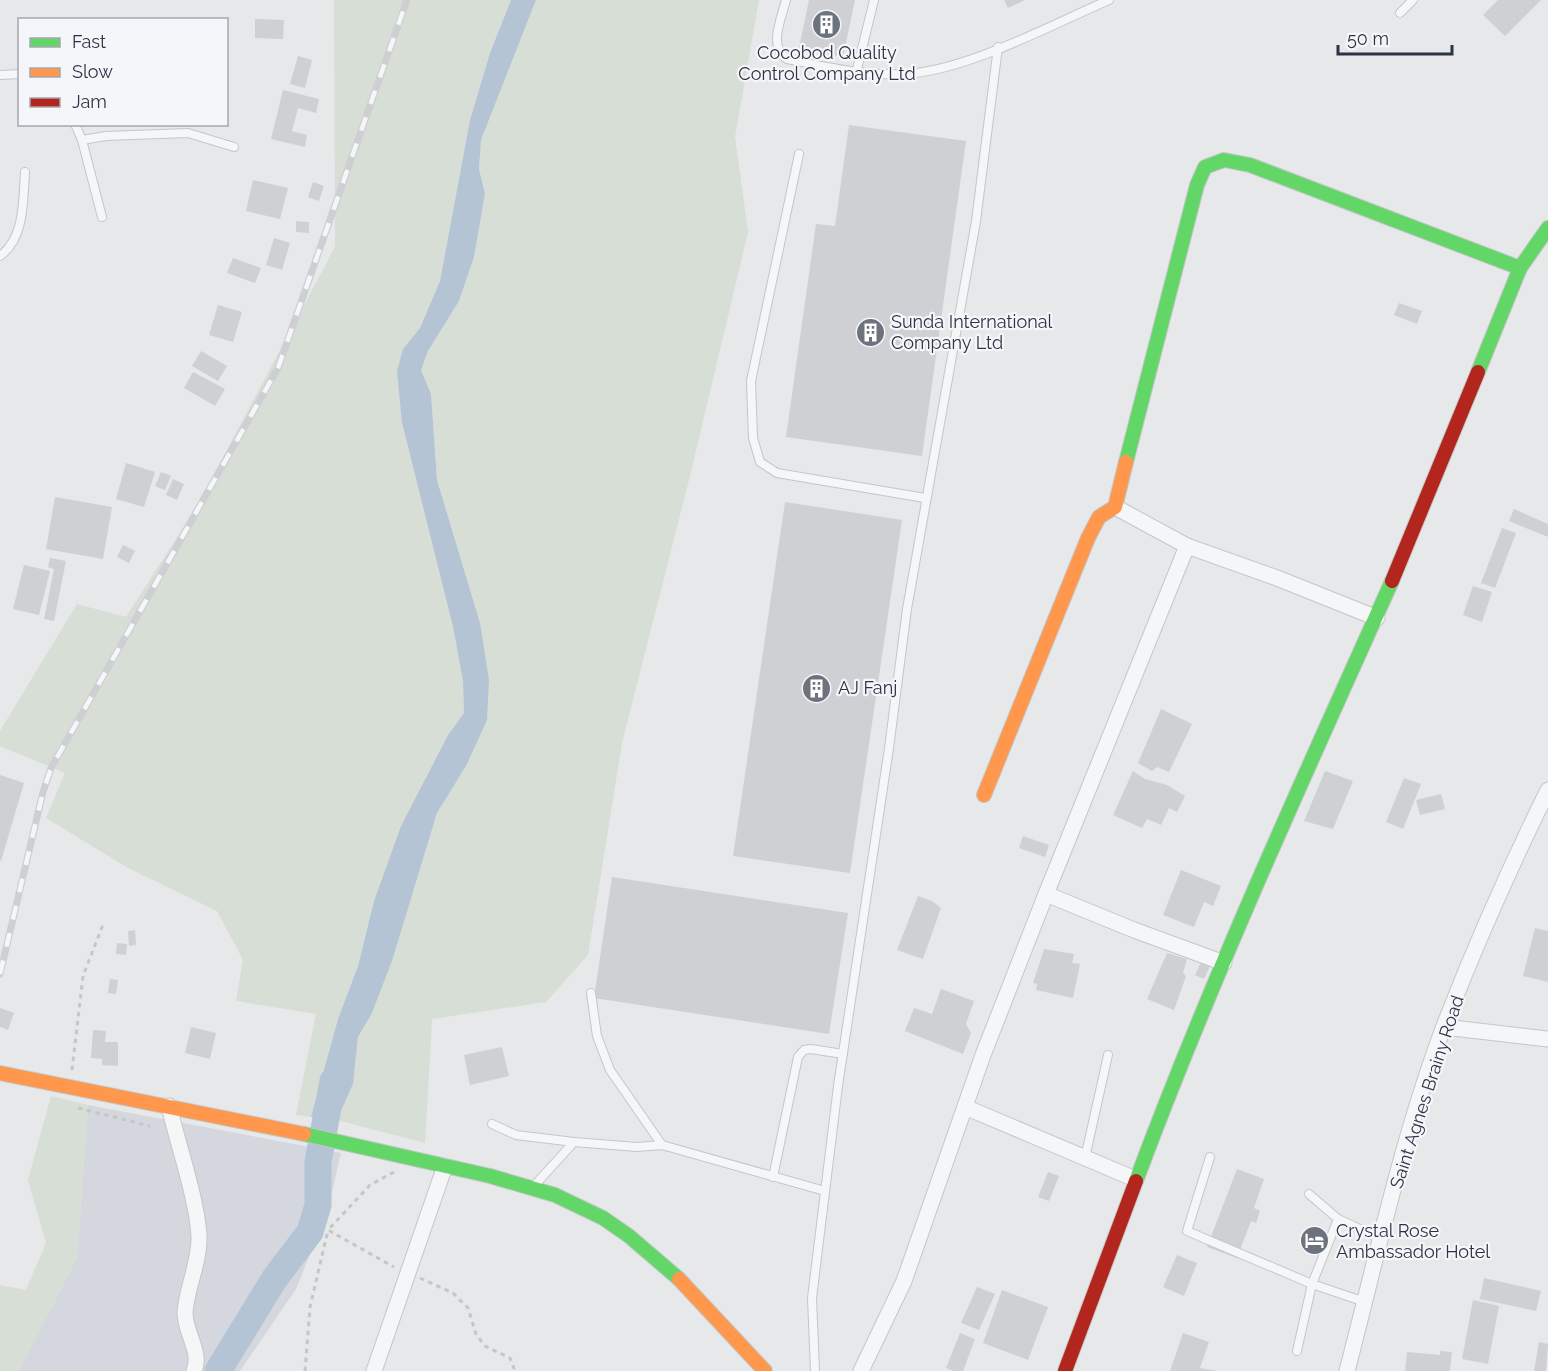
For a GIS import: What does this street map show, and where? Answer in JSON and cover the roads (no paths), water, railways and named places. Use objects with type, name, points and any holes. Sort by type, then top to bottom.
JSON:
[{"type":"street","points":[[984,795],[1088,538],[1099,517],[1115,507],[1197,185],[1205,167],[1224,160],[1250,165],[1520,268]]},
{"type":"street","points":[[1065,1371],[1135,1179],[1224,963],[1295,797],[1411,540],[1520,268],[1548,228]]},
{"type":"street","points":[[1115,507],[1187,546],[1277,578],[1377,618]]},
{"type":"street","points":[[861,1371],[904,1281],[965,1107],[1046,894],[1187,546]]},
{"type":"street","name":"Saint Agnes Brainy Road","points":[[1347,1371],[1401,1163],[1444,1027],[1506,876],[1548,790]]},
{"type":"street","points":[[1046,894],[1224,963]]},
{"type":"street","points":[[1444,1027],[1548,1039]]},
{"type":"street","points":[[0,1073],[335,1140],[532,1188],[576,1204],[644,1249],[687,1286],[765,1371]]},
{"type":"street","points":[[169,1106],[199,1236],[194,1279],[185,1312],[187,1329],[194,1348],[194,1371]]},
{"type":"street","points":[[965,1107],[1135,1179]]},
{"type":"street","points":[[374,1371],[445,1166]]},
{"type":"lane","points":[[786,0],[776,45],[779,54],[787,59],[856,73],[907,74],[954,64],[1109,0]]},
{"type":"lane","points":[[856,73],[874,0]]},
{"type":"lane","points":[[1400,13],[1413,0]]},
{"type":"lane","points":[[815,1371],[812,1298],[843,1054],[889,748],[907,609],[976,220],[998,47]]},
{"type":"lane","points":[[0,75],[18,74]]},
{"type":"lane","points":[[76,126],[82,140],[102,217]]},
{"type":"lane","points":[[82,140],[106,136],[188,133],[234,147]]},
{"type":"lane","points":[[799,154],[751,381],[753,438],[760,462],[777,473],[925,498]]},
{"type":"lane","points":[[0,256],[10,249],[15,237],[21,213],[25,172]]},
{"type":"lane","points":[[591,993],[597,1036],[610,1070],[662,1144]]},
{"type":"lane","points":[[773,1177],[798,1058],[804,1050],[811,1049],[843,1054]]},
{"type":"lane","points":[[1085,1158],[1108,1055]]},
{"type":"lane","points":[[492,1124],[516,1135],[574,1142],[637,1147],[662,1144],[825,1191]]},
{"type":"lane","points":[[532,1188],[574,1142]]},
{"type":"lane","points":[[1210,1157],[1186,1231],[1312,1284],[1365,1302]]},
{"type":"lane","points":[[1309,1194],[1338,1219],[1381,1239]]},
{"type":"lane","points":[[1296,1351],[1312,1284],[1338,1219]]},
{"type":"water","points":[[511,0],[536,0],[481,140],[479,169],[485,194],[474,257],[459,301],[428,351],[421,370],[431,394],[437,480],[480,623],[489,680],[487,720],[466,766],[437,813],[392,961],[372,1013],[358,1037],[353,1084],[337,1120],[311,1117],[338,1019],[358,966],[374,901],[401,826],[448,735],[464,713],[463,681],[453,627],[402,423],[397,371],[403,349],[420,328],[440,281],[470,120],[490,53]]},
{"type":"waterway","points":[[218,1371],[275,1278],[310,1232],[318,1205],[318,1162],[333,1081]]},
{"type":"railway","points":[[0,974],[43,792],[51,768],[278,368],[407,0]]},
{"type":"place","name":"Cocobod Quality Control Company Ltd","points":[[827,24]]},
{"type":"place","name":"Sunda International Company Ltd","points":[[870,332]]},
{"type":"place","name":"AJ Fanj","points":[[817,688]]},
{"type":"place","name":"Crystal Rose Ambassador Hotel","points":[[1315,1241]]}]
